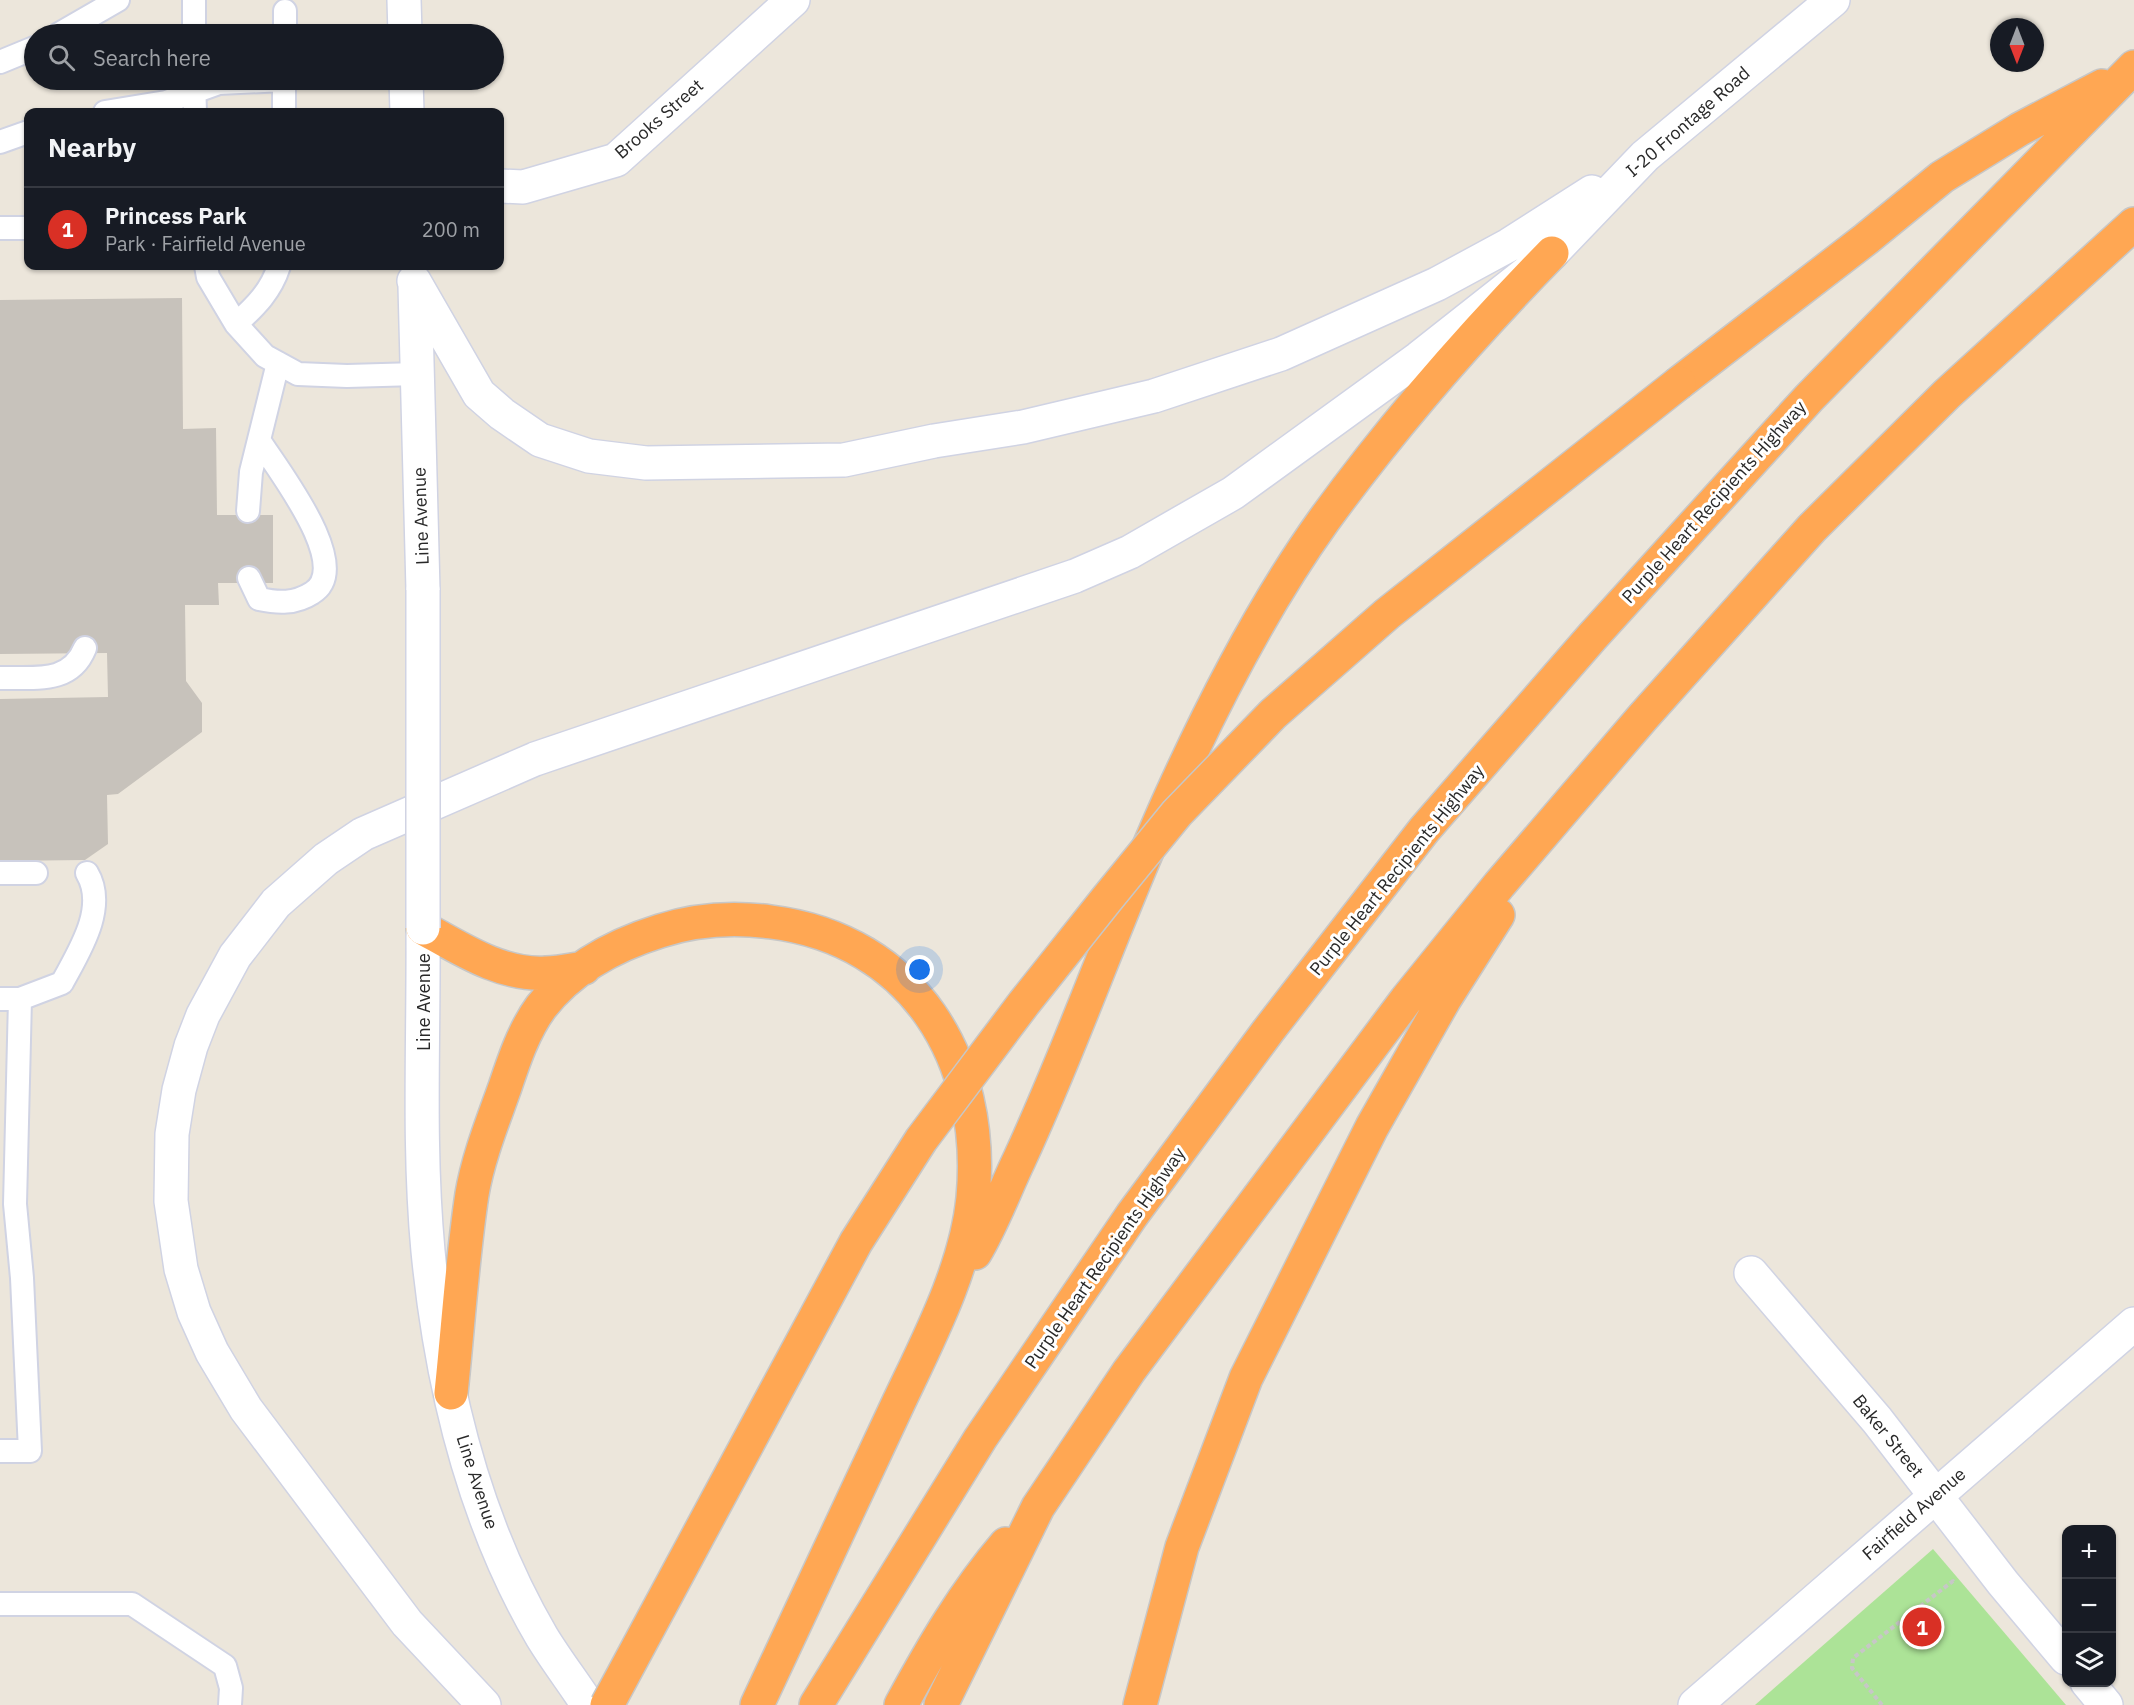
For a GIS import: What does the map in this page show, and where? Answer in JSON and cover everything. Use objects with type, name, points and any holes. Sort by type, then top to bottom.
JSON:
[{"type":"highway","points":[[607,1705],[856,1242],[921,1140],[1024,1003],[1177,813],[1273,714],[1387,614],[1942,177],[2020,129],[2131,70]]},
{"type":"highway","name":"Purple Heart Recipients Highway","points":[[816,1705],[980,1439],[1132,1215],[1268,1031],[1424,830],[1592,637],[1809,398],[2131,70]]},
{"type":"highway","points":[[901,1705],[950,1618],[974,1582],[1038,1507],[1129,1371],[1220,1247],[1413,991],[1566,807],[1812,528],[1947,394],[2134,224]]},
{"type":"highway","points":[[758,1704],[941,1310],[979,1247],[1059,1072],[1127,898],[1171,795],[1268,606],[1324,521],[1400,422],[1487,319],[1552,252]]},
{"type":"highway","points":[[1140,1705],[1182,1547],[1246,1378],[1372,1127],[1444,1000],[1566,807]]},
{"type":"highway","points":[[451,1393],[473,1190],[498,1106],[518,1050],[541,1008],[584,968],[626,941],[676,926],[714,919],[750,919],[803,926],[851,943],[894,972],[926,1008],[952,1051],[968,1111],[975,1167],[973,1203],[967,1233],[941,1310]]},
{"type":"highway","points":[[423,928],[469,954],[503,968],[546,974],[584,968]]},
{"type":"highway","points":[[941,1705],[1038,1507]]},
{"type":"main road","points":[[404,0],[405,24]]},
{"type":"main road","name":"Brooks Street","points":[[504,186],[523,187],[616,160],[794,0]]},
{"type":"main road","name":"I-20 Frontage Road","points":[[484,1705],[407,1623],[246,1409],[212,1352],[194,1312],[181,1269],[171,1201],[172,1134],[179,1090],[190,1046],[203,1015],[235,957],[276,903],[326,859],[363,834],[535,759],[1075,576],[1162,535],[1233,493],[1419,358],[1552,252],[1645,156],[1833,0]]},
{"type":"main road","points":[[406,90],[407,108]]},
{"type":"main road","points":[[414,273],[479,394],[502,414],[540,440],[589,456],[646,463],[844,460],[934,441],[1023,427],[1154,396],[1281,354],[1437,284],[1509,245],[1645,156]]},
{"type":"main road","name":"Line Avenue","points":[[414,273],[423,590],[424,1159],[428,1250],[439,1332],[451,1393],[464,1449],[486,1516],[515,1583],[542,1637],[588,1705]]},
{"type":"main road","name":"Baker Street","points":[[1751,1273],[1877,1420],[2062,1652]]},
{"type":"main road","name":"Fairfield Avenue","points":[[1695,1705],[1935,1494],[2134,1324]]},
{"type":"main road","points":[[2090,1687],[2106,1705]]},
{"type":"lane","points":[[76,24],[118,0]]},
{"type":"lane","points":[[194,0],[194,24]]},
{"type":"lane","points":[[285,11],[285,24]]},
{"type":"lane","points":[[0,62],[24,52]]},
{"type":"lane","points":[[284,90],[284,108]]},
{"type":"lane","points":[[129,108],[195,94]]},
{"type":"lane","points":[[0,142],[24,133]]},
{"type":"lane","points":[[0,228],[24,228]]},
{"type":"lane","points":[[207,270],[208,277],[236,324],[265,356],[298,374],[347,376],[417,374]]},
{"type":"lane","points":[[236,324],[260,303],[278,270]]},
{"type":"lane","points":[[248,511],[252,472],[278,363]]},
{"type":"lane","points":[[249,578],[259,599],[277,603],[302,600],[320,589],[325,579],[326,563],[315,530],[259,440]]},
{"type":"lane","points":[[0,678],[49,676],[69,672],[81,659],[85,648]]},
{"type":"lane","points":[[0,873],[36,873]]},
{"type":"lane","points":[[0,1451],[30,1451],[22,1278],[15,1204],[10,999],[62,983],[87,938],[93,904],[92,882],[87,873]]},
{"type":"lane","points":[[0,1604],[132,1604],[225,1666],[231,1688],[230,1705]]},
{"type":"path","points":[[1882,1705],[1851,1668],[1853,1659],[1953,1581],[1960,1590]]},
{"type":"green space","points":[[1933,1549],[2066,1705],[1755,1705]]},
{"type":"building","points":[[182,298],[183,429],[216,428],[217,515],[273,515],[273,583],[218,583],[219,605],[185,605],[186,681],[202,703],[202,732],[118,794],[107,795],[108,844],[85,860],[0,861],[0,699],[108,697],[107,653],[0,654],[0,300]]},
{"type":"place","name":"Princess Park","points":[[1922,1627]]}]
